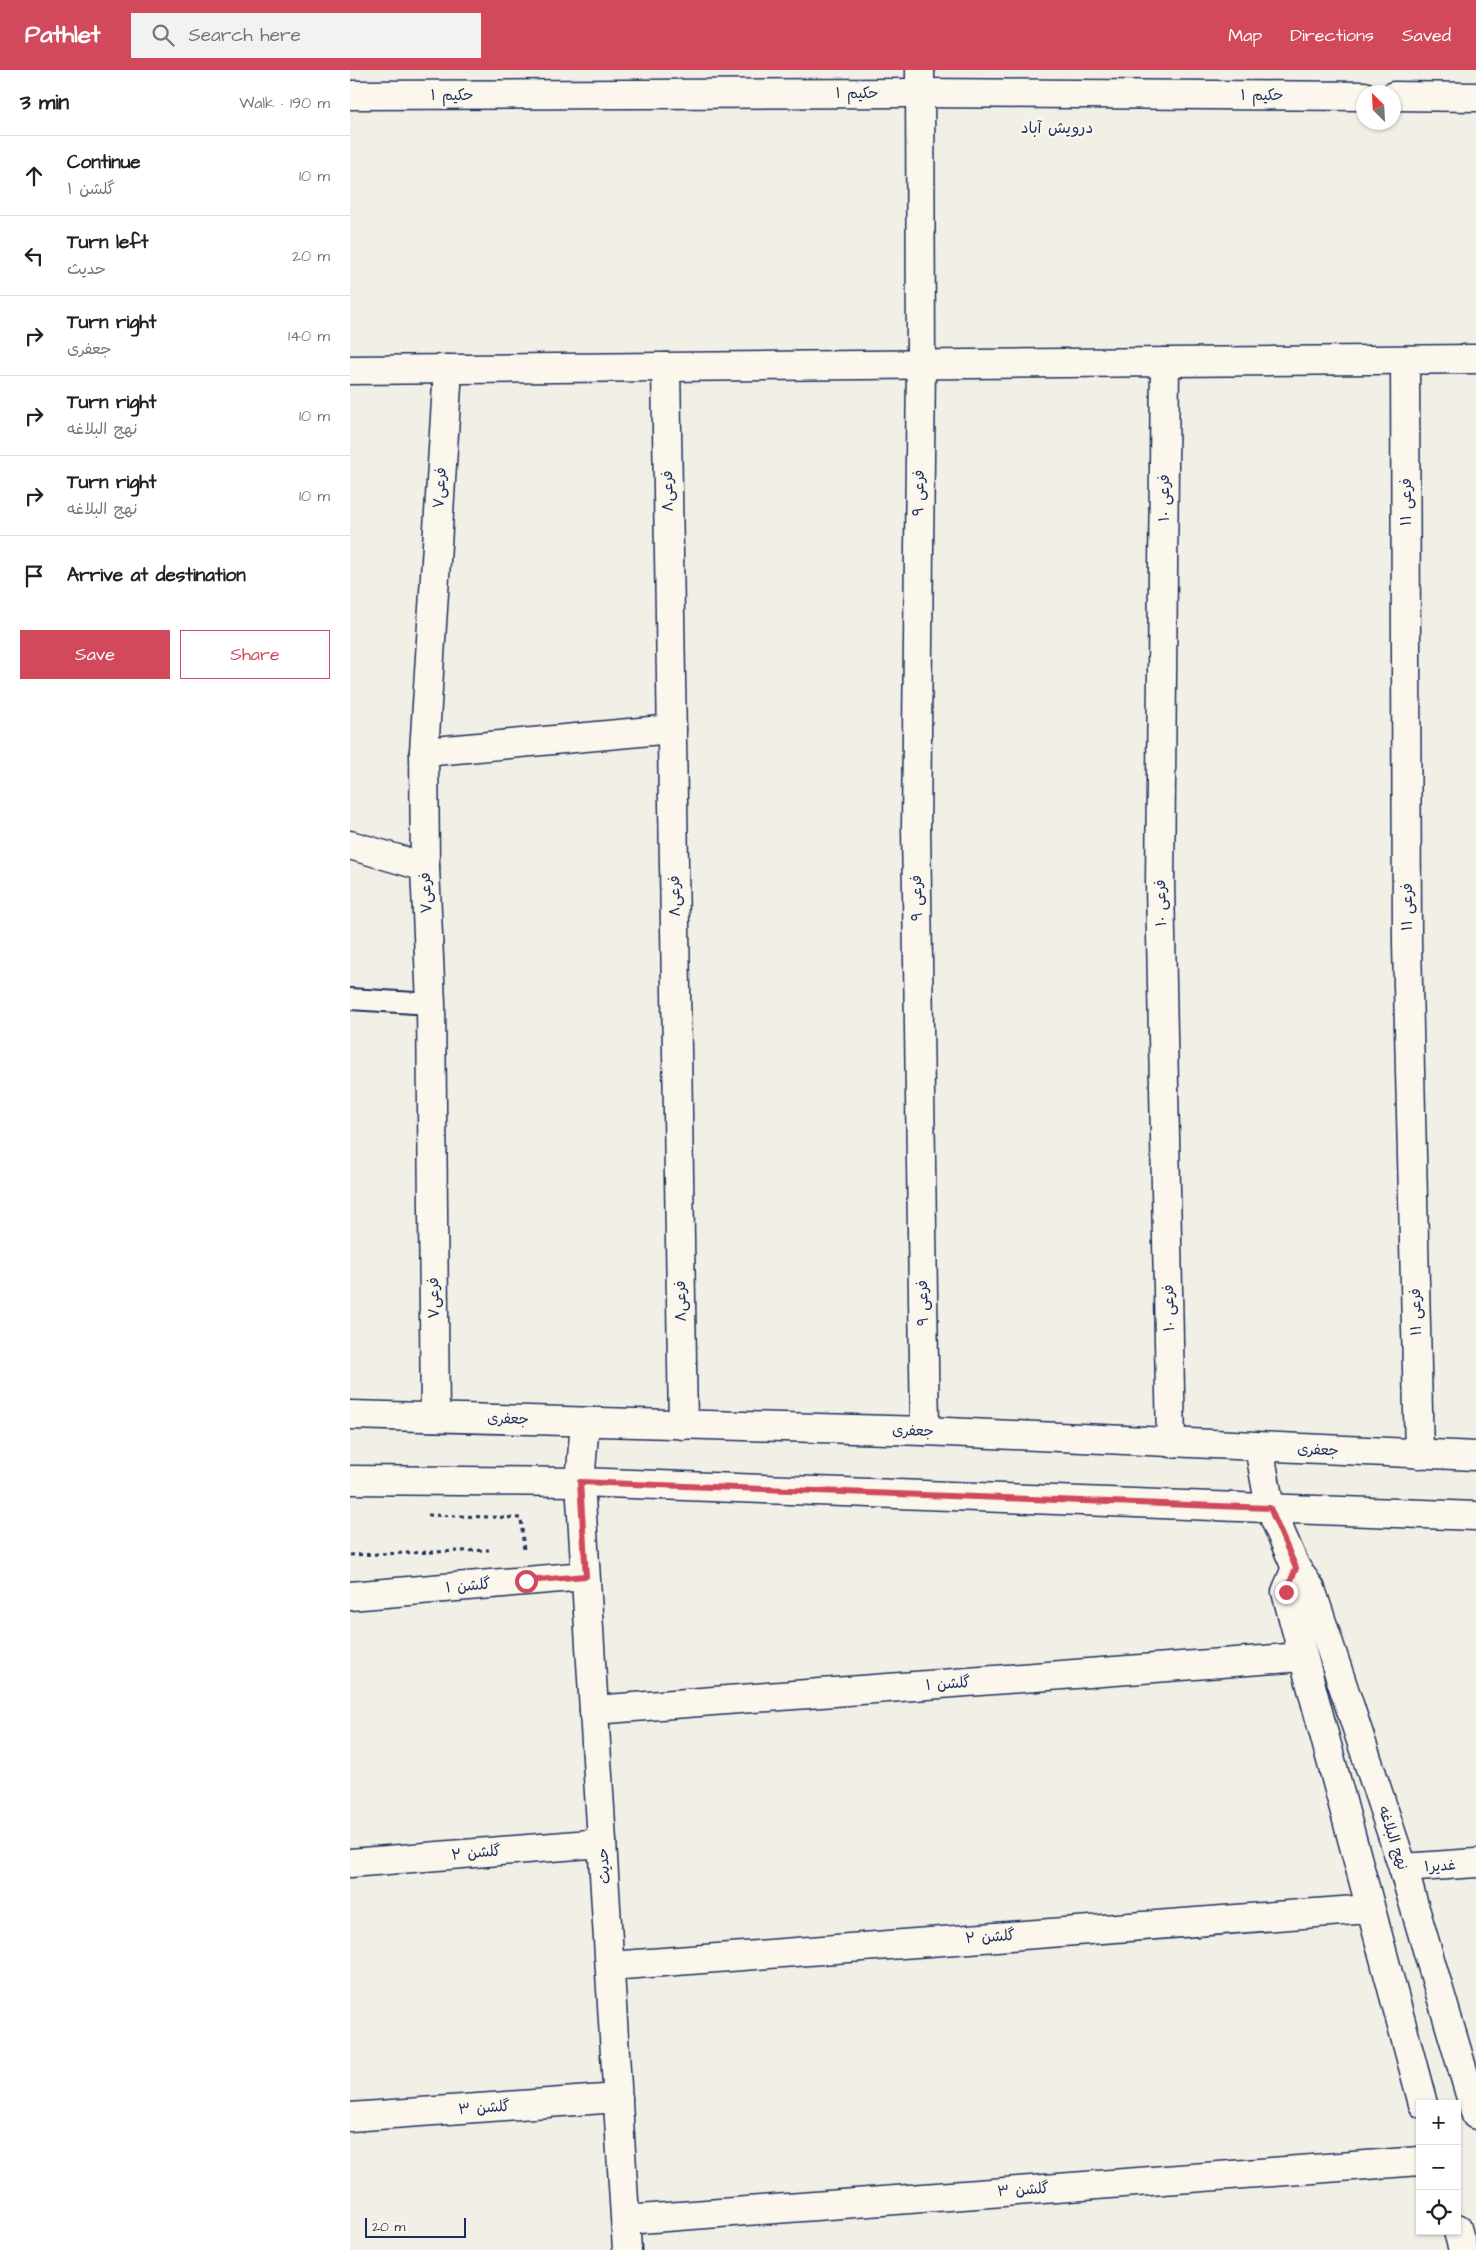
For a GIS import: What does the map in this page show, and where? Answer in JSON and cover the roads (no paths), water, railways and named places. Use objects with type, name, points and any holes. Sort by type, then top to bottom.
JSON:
[{"type":"street","name":"حکیم ۱","points":[[350,95],[920,82],[1356,96]]},
{"type":"street","name":"فرعی ۹","points":[[920,82],[920,364],[916,826],[925,1431]]},
{"type":"street","points":[[1401,96],[1476,97]]},
{"type":"street","points":[[350,370],[1476,359]]},
{"type":"street","name":"فرعی ۱۱","points":[[1405,360],[1407,943],[1419,1454]]},
{"type":"street","name":"فرعی ۱۰","points":[[1165,362],[1160,883],[1171,1443]]},
{"type":"street","name":"فرعی۸","points":[[666,367],[683,1425]]},
{"type":"street","name":"فرعی۷","points":[[435,1417],[431,1004],[425,867],[424,752],[448,369]]},
{"type":"street","points":[[424,752],[672,728]]},
{"type":"street","points":[[350,845],[425,867]]},
{"type":"street","name":"جعفری","points":[[350,1415],[925,1431],[1476,1456]]},
{"type":"street","name":"حدیث","points":[[585,1422],[580,1482],[628,2250]]},
{"type":"street","name":"نهج البلاغه","points":[[1259,1447],[1270,1508],[1296,1568],[1311,1589],[1403,1868],[1476,2115]]},
{"type":"street","points":[[350,1480],[580,1482],[1476,1516]]},
{"type":"street","points":[[1296,1568],[1286,1592],[1369,1909],[1422,2100]]},
{"type":"street","name":"گلشن ۱","points":[[350,1596],[586,1576]]},
{"type":"street","name":"گلشن ۱","points":[[594,1710],[1302,1657]]},
{"type":"street","name":"گلشن ۲","points":[[350,1863],[602,1843]]},
{"type":"street","name":"غدیر۱","points":[[1403,1868],[1476,1863]]},
{"type":"street","name":"گلشن ۲","points":[[610,1966],[1369,1909]]},
{"type":"street","name":"گلشن ۳","points":[[350,2117],[618,2098]]},
{"type":"street","name":"گلشن ۳","points":[[626,2220],[1416,2161]]},
{"type":"street","points":[[1459,2235],[1463,2250]]},
{"type":"lane","points":[[350,999],[431,1004]]},
{"type":"district","name":"درویش آباد","points":[[1057,128]]}]
